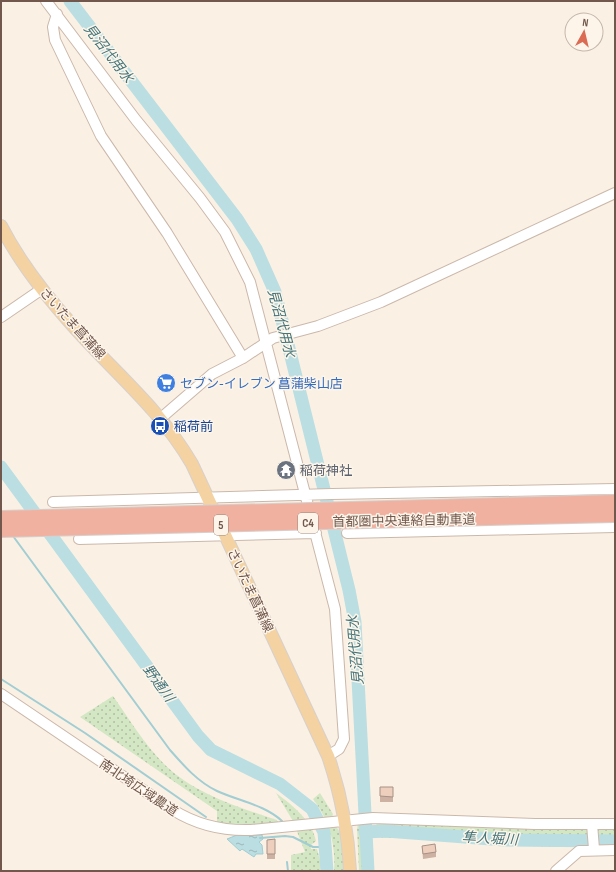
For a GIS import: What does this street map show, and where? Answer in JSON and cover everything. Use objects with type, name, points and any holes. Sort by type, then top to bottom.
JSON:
[{"type":"highway","name":"首都圏中央連絡自動車道","points":[[1,518],[615,502]]},
{"type":"highway","name":"首都圏中央連絡自動車道","points":[[1,530],[615,515]]},
{"type":"main road","name":"さいたま菖蒲線","points":[[1,226],[16,252],[42,289],[74,328],[161,418],[182,448],[208,498],[328,756],[338,786],[341,820],[350,871]]},
{"type":"street","points":[[46,1],[136,120],[200,198],[225,232],[250,282],[270,340],[306,495],[335,609],[344,739],[340,749],[328,756]]},
{"type":"street","points":[[57,14],[53,27],[55,40],[101,136],[167,233],[243,358]]},
{"type":"street","points":[[161,418],[212,374],[243,358],[270,340],[318,326],[381,302],[615,193]]},
{"type":"street","points":[[1,316],[42,289]]},
{"type":"street","points":[[53,502],[615,489]]},
{"type":"street","points":[[568,490],[585,527]]},
{"type":"street","points":[[488,491],[488,529]]},
{"type":"street","points":[[347,533],[615,526]]},
{"type":"street","points":[[79,539],[316,533]]},
{"type":"street","name":"南北埼広域農道","points":[[1,694],[187,818],[211,827],[237,830],[341,820]]},
{"type":"street","points":[[341,820],[371,818],[592,825],[615,824]]},
{"type":"street","points":[[592,825],[594,848]]},
{"type":"street","points":[[556,871],[579,851],[594,848],[615,850]]},
{"type":"green space","points":[[113,696],[151,749],[165,765],[177,775],[203,792],[232,805],[277,820],[278,823],[228,825],[217,823],[217,811],[80,717]]},
{"type":"green space","points":[[276,793],[295,808],[306,820],[314,833],[316,841],[311,845],[311,849],[317,849],[321,864],[320,871],[291,871],[291,855],[305,852],[293,821]]},
{"type":"green space","points":[[320,793],[333,814],[332,817],[335,826],[338,829],[342,840],[345,871],[334,871],[334,851],[330,833],[319,807],[313,799]]},
{"type":"green space","points":[[379,822],[615,828],[615,838],[504,838],[438,832],[381,830],[378,832],[380,834],[506,843],[615,843],[615,846],[543,846],[418,838],[375,837],[375,826]]},
{"type":"green space","points":[[361,823],[364,871],[359,871],[357,829],[358,824]]},
{"type":"water","points":[[237,835],[262,835],[263,839],[259,842],[262,845],[263,854],[256,854],[254,857],[242,849],[240,851],[227,839]]},
{"type":"building","points":[[380,787],[393,787],[393,797],[380,796]]},
{"type":"building","points":[[275,839],[275,854],[267,854],[267,840]]},
{"type":"building","points":[[435,844],[436,852],[423,854],[422,846]]},
{"type":"waterway","name":"見沼代用水","points":[[70,1],[237,219],[256,249],[275,292],[349,590],[355,622],[368,871]]},
{"type":"waterway","name":"野通川","points":[[1,467],[198,736],[211,750],[280,784],[312,809],[324,832],[327,871]]},
{"type":"waterway","points":[[13,536],[170,750],[181,762],[197,778],[210,787],[225,795],[260,807],[282,821]]},
{"type":"waterway","points":[[1,679],[85,733],[206,817]]},
{"type":"waterway","name":"隼人堀川","points":[[365,832],[386,831],[504,840],[615,841]]},
{"type":"waterway","points":[[260,838],[285,836],[293,837],[313,847],[326,847]]},
{"type":"waterway","points":[[287,862],[288,871]]},
{"type":"place","name":"セブン-イレブン 菖蒲柴山店","points":[[166,383]]},
{"type":"place","name":"稲荷前","points":[[160,426]]},
{"type":"place","name":"稲荷神社","points":[[286,470]]}]
